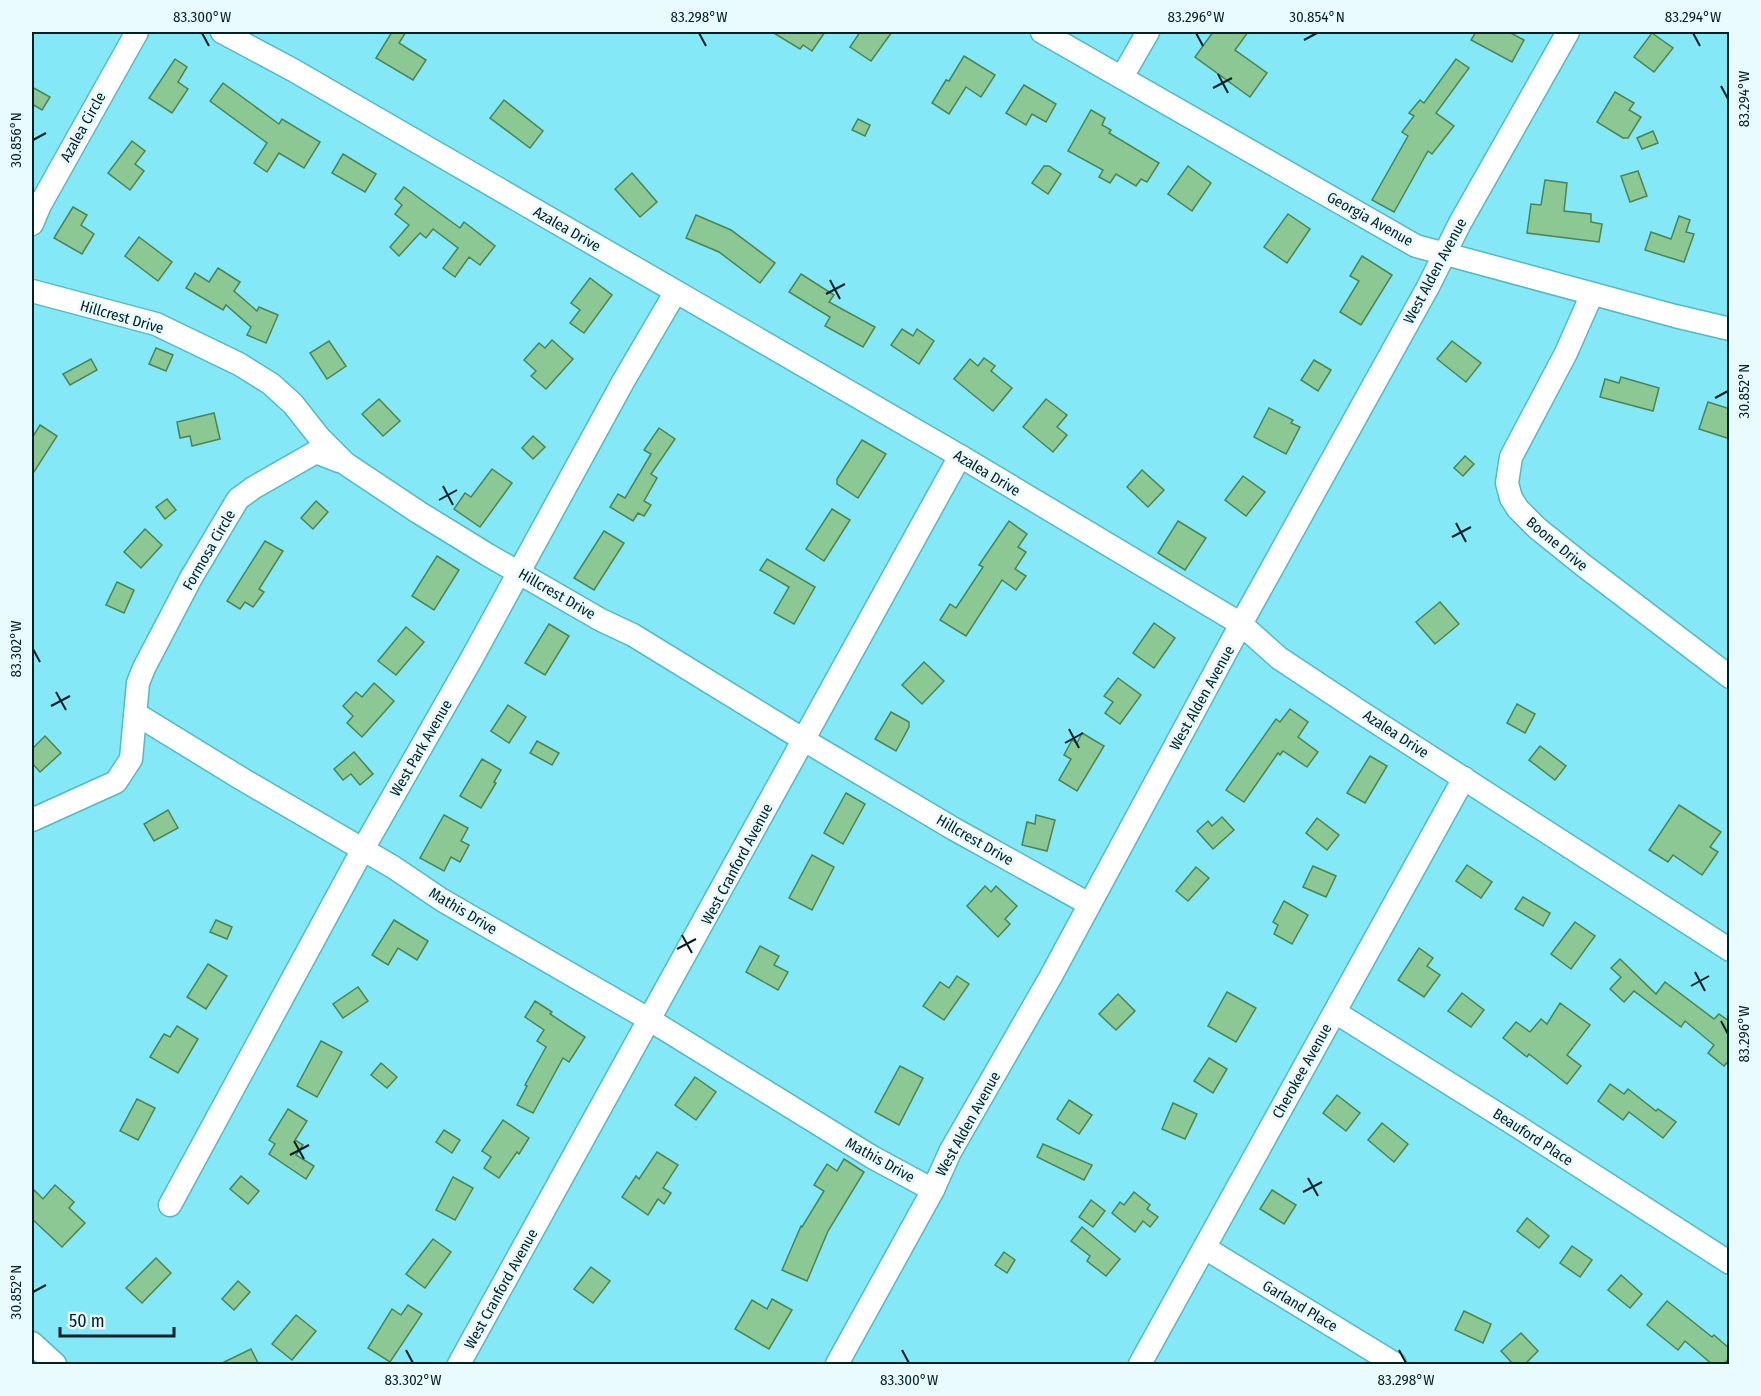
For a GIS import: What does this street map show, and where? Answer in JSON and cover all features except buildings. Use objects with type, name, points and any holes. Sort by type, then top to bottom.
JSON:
[{"type":"street","name":"Azalea Circle","points":[[32,224],[51,184],[137,32]]},
{"type":"street","name":"Azalea Drive","points":[[222,32],[303,76],[960,456],[1241,624],[1280,658],[1730,950]]},
{"type":"street","name":"Georgia Avenue","points":[[1042,32],[1416,246],[1730,329]]},
{"type":"street","points":[[1122,77],[1148,32]]},
{"type":"street","name":"West Alden Avenue","points":[[837,1365],[933,1190],[950,1152],[1050,978],[1460,223],[1568,32]]},
{"type":"street","name":"Hillcrest Drive","points":[[32,291],[156,324],[239,364],[271,384],[293,404],[319,437],[346,464],[418,512],[601,620],[633,635],[954,829],[1089,904]]},
{"type":"street","name":"West Park Avenue","points":[[170,1205],[363,849],[675,292]]},
{"type":"street","name":"Boone Drive","points":[[1592,294],[1566,353],[1511,457],[1507,483],[1511,498],[1518,509],[1555,543],[1730,677]]},
{"type":"street","name":"Formosa Circle","points":[[136,714],[138,683],[144,668],[191,578],[238,499],[316,452],[346,464]]},
{"type":"street","name":"West Cranford Avenue","points":[[459,1365],[960,456]]},
{"type":"street","points":[[32,820],[116,782],[131,759],[136,714]]},
{"type":"street","name":"Mathis Drive","points":[[136,714],[363,849],[442,900],[650,1020],[872,1157],[933,1190]]},
{"type":"street","name":"Cherokee Avenue","points":[[1140,1365],[1464,778]]},
{"type":"street","name":"Beauford Place","points":[[1335,1012],[1730,1263]]},
{"type":"street","name":"Garland Place","points":[[1205,1248],[1395,1365]]},
{"type":"street","points":[[32,1343],[55,1365]]}]
